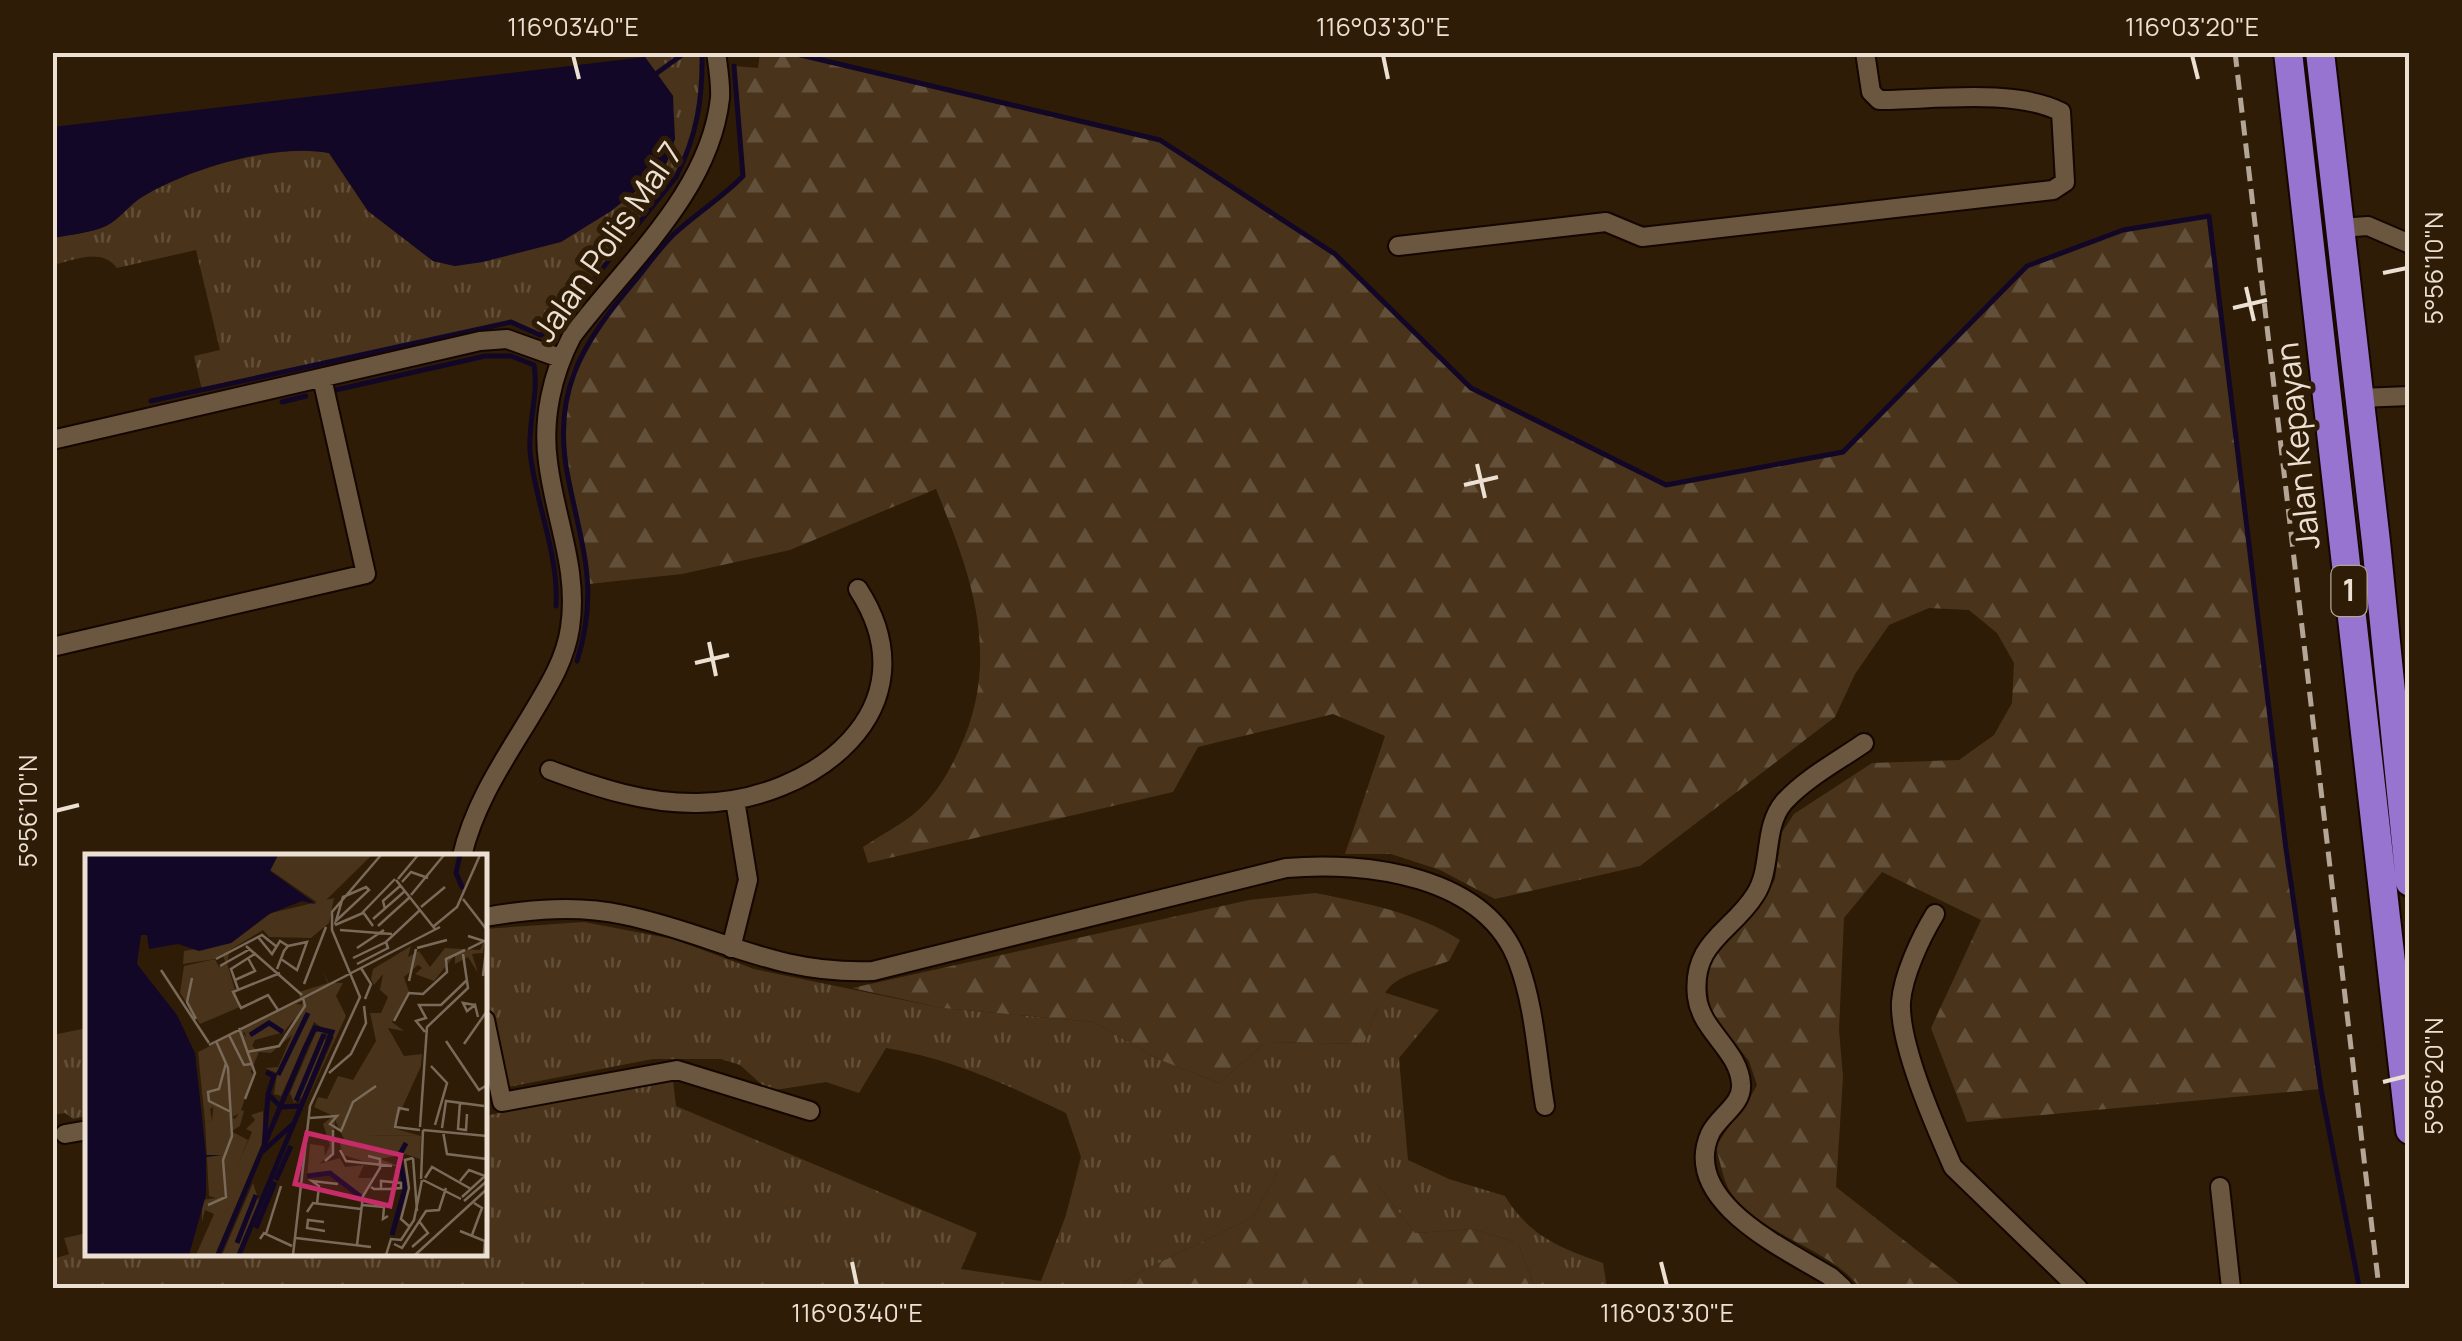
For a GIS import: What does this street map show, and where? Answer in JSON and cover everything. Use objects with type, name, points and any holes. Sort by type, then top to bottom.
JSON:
[{"type":"highway","name":"Jalan Kepayan","points":[[2288,52],[2410,1130]]},
{"type":"highway","name":"Jalan Kepayan","points":[[2320,52],[2410,882]]},
{"type":"street","name":"Jalan Polis Mal 7","points":[[463,854],[474,812],[548,687],[569,633],[574,588],[570,556],[547,460],[550,391],[560,358],[572,336],[696,177],[712,139],[720,95],[716,52]]},
{"type":"street","points":[[1398,246],[1606,222],[1642,236],[1710,230],[2053,190],[2064,182],[2062,112],[2046,105],[1968,96],[1878,100],[1871,92],[1865,52]]},
{"type":"street","points":[[2339,228],[2368,226],[2410,244]]},
{"type":"street","points":[[52,440],[494,340],[507,339],[560,358]]},
{"type":"street","points":[[52,648],[366,574],[322,378]]},
{"type":"street","points":[[2359,398],[2410,396]]},
{"type":"street","points":[[550,770],[616,792],[663,802],[734,800],[774,789],[808,772],[852,738],[869,716],[883,687],[885,656],[877,622],[858,589]]},
{"type":"street","points":[[1843,1288],[1831,1276],[1753,1229],[1722,1204],[1705,1164],[1704,1149],[1714,1126],[1737,1101],[1742,1087],[1738,1067],[1704,1020],[1697,1000],[1697,979],[1704,955],[1717,934],[1754,898],[1765,877],[1771,829],[1782,804],[1864,743]]},
{"type":"street","points":[[730,948],[748,880],[734,800]]},
{"type":"street","points":[[488,917],[542,909],[593,910],[644,920],[800,968],[872,971],[1286,868],[1331,865],[1379,871],[1422,882],[1464,899],[1504,936],[1513,949],[1525,984],[1545,1106]]},
{"type":"street","points":[[1935,914],[1926,928],[1901,999],[1903,1032],[1943,1145],[1953,1167],[2078,1288]]},
{"type":"street","points":[[488,1039],[502,1102],[677,1070],[810,1112]]},
{"type":"street","points":[[65,1134],[85,1131]]},
{"type":"street","points":[[2220,1187],[2231,1288]]},
{"type":"green space","points":[[702,53],[703,88],[690,150],[676,177],[551,332],[540,335],[511,322],[202,390],[194,356],[220,350],[196,250],[117,268],[96,257],[53,265],[52,238],[106,226],[142,197],[207,168],[283,152],[329,153],[368,211],[433,261],[455,266],[560,242],[611,211],[665,168],[673,96],[645,57]]},
{"type":"green space","points":[[760,53],[789,53],[1160,140],[1335,254],[1471,388],[1667,485],[1843,452],[2027,266],[2123,230],[2209,216],[2286,849],[2321,1089],[1967,1122],[1931,1028],[1981,920],[1882,872],[1844,918],[1839,1030],[1843,1077],[1836,1187],[1965,1288],[1860,1288],[1831,1262],[1760,1220],[1731,1193],[1716,1147],[1757,1085],[1749,1061],[1714,1017],[1707,977],[1712,958],[1762,904],[1775,879],[1782,832],[1794,814],[1872,763],[1959,760],[1994,735],[2012,703],[2014,663],[1997,633],[1969,610],[1929,608],[1889,625],[1855,674],[1835,717],[1640,866],[1495,899],[1440,870],[1391,854],[1345,854],[1385,736],[1333,714],[1198,747],[1173,792],[868,863],[863,847],[915,813],[946,776],[972,716],[979,683],[980,650],[970,586],[936,489],[790,550],[682,574],[589,584],[563,450],[565,401],[571,373],[603,318],[672,235],[743,176],[734,66],[758,68]]},
{"type":"green space","points":[[2299,53],[2305,53],[2362,545],[2398,913]]},
{"type":"green space","points":[[1315,893],[1408,915],[1460,940],[1449,961],[1411,974],[1391,986],[1378,1006],[1364,1044],[1266,1042],[1219,1083],[1160,1060],[1094,1022],[942,1008],[852,988],[1249,900]]},
{"type":"green space","points":[[584,922],[673,939],[754,969],[942,1008],[1094,1022],[1160,1060],[1219,1083],[1266,1042],[1364,1044],[1383,992],[1439,1010],[1399,1058],[1408,1160],[1449,1179],[1505,1196],[1525,1222],[1547,1239],[1603,1263],[1607,1288],[1535,1288],[1518,1243],[1473,1229],[1415,1233],[1378,1185],[1277,1173],[1253,1217],[1115,1288],[53,1288],[53,1259],[69,1254],[64,1238],[85,1233],[85,1256],[488,1256],[488,1115],[644,1082],[673,1081],[676,1106],[977,1233],[961,1269],[1041,1281],[1066,1215],[1081,1157],[1066,1113],[978,1074],[933,1058],[886,1048],[859,1093],[826,1082],[769,1091],[740,1065],[721,1059],[653,1059],[508,1087],[488,1003],[488,929]]},
{"type":"green space","points":[[85,1028],[85,1116],[73,1119],[65,1113],[53,1115],[53,1035]]},
{"type":"green space","points":[[1337,1154],[1378,1185],[1415,1233],[1473,1229],[1518,1243],[1535,1288],[1115,1288],[1253,1217],[1277,1173]]},
{"type":"shaded area","points":[[645,57],[673,96],[675,139],[665,168],[611,211],[561,242],[483,262],[455,266],[433,261],[368,211],[329,153],[307,151],[233,160],[184,176],[142,197],[106,226],[53,238],[53,127]]},
{"type":"waterway","points":[[657,73],[686,52]]},
{"type":"waterway","points":[[151,401],[511,322],[540,335],[551,332],[676,177],[697,116],[702,52]]},
{"type":"waterway","points":[[788,52],[1160,140],[1335,254],[1471,388],[1666,485],[1843,452],[2027,266],[2123,230],[2209,216],[2286,849],[2321,1089],[2359,1286]]},
{"type":"waterway","points":[[577,661],[588,592],[564,451],[567,397],[585,350],[615,305],[673,235],[743,176],[734,66]]},
{"type":"waterway","points":[[331,391],[485,356],[511,356],[534,365],[530,451],[554,567],[556,606]]},
{"type":"waterway","points":[[282,402],[306,396]]},
{"type":"railway","points":[[2235,52],[2379,1288]]}]
